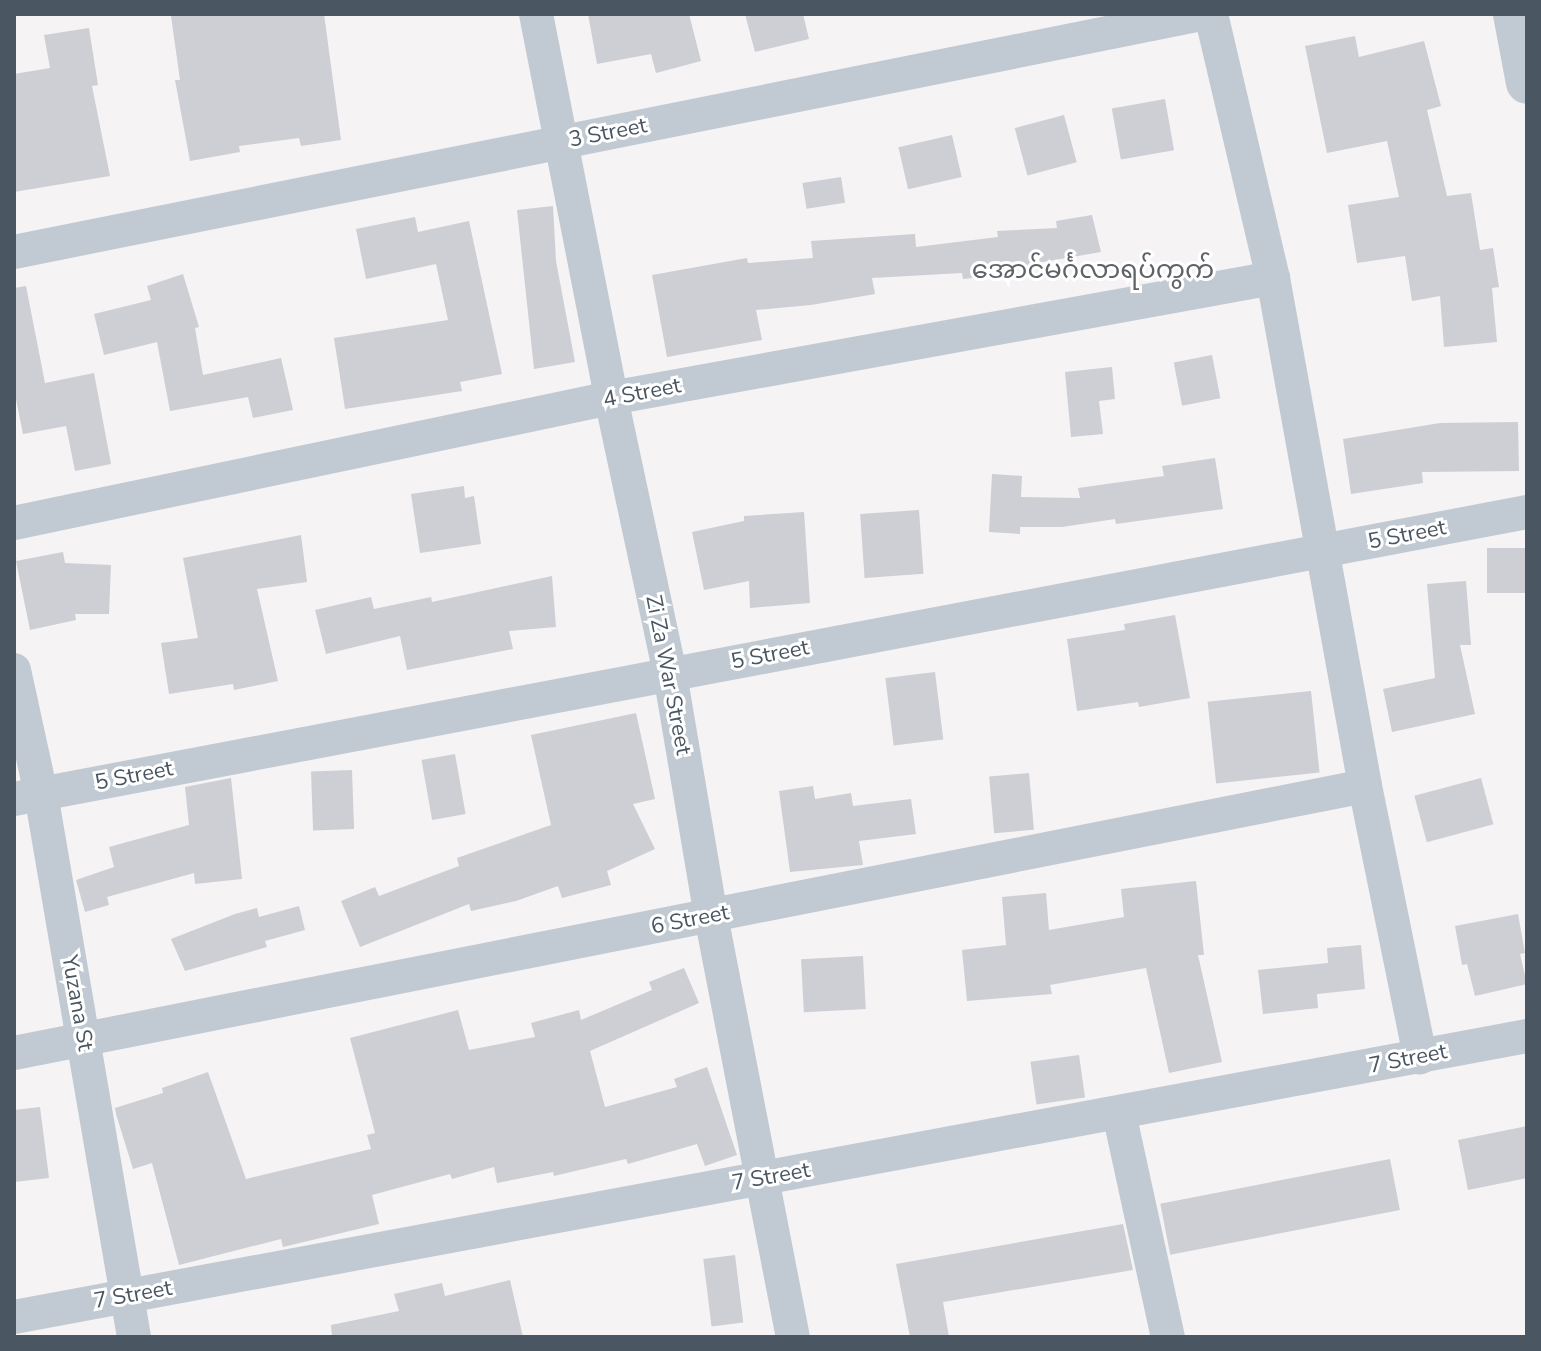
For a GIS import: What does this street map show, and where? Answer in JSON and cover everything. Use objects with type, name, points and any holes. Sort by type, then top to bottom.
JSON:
[{"type":"street","name":"Zi Za War Street","points":[[536,14],[611,398],[670,674],[711,916],[793,1337]]},
{"type":"street","name":"3 Street","points":[[14,252],[1202,14]]},
{"type":"street","points":[[1211,14],[1273,278],[1365,786],[1420,1057]]},
{"type":"street","points":[[1514,14],[1527,83]]},
{"type":"street","name":"4 Street","points":[[14,523],[611,398],[1273,278]]},
{"type":"street","name":"5 Street","points":[[27,796],[1527,512]]},
{"type":"street","name":"Yuzana St","points":[[14,670],[27,796],[84,1039],[134,1337]]},
{"type":"street","name":"6 Street","points":[[14,1053],[1365,786]]},
{"type":"street","name":"7 Street","points":[[14,1317],[1527,1036]]},
{"type":"street","points":[[1119,1113],[1168,1337]]},
{"type":"building","points":[[324,14],[341,140],[301,146],[299,138],[239,146],[240,152],[190,161],[175,80],[180,80],[171,16]]},
{"type":"building","points":[[588,14],[689,14],[701,61],[656,73],[651,54],[597,64]]},
{"type":"building","points":[[745,14],[803,14],[809,39],[755,52]]},
{"type":"building","points":[[89,28],[98,85],[92,86],[110,176],[14,192],[14,74],[50,68],[44,35]]},
{"type":"building","points":[[1355,36],[1359,57],[1424,41],[1441,106],[1427,110],[1447,196],[1471,193],[1480,250],[1493,248],[1499,287],[1492,288],[1497,342],[1444,347],[1440,296],[1412,301],[1405,256],[1357,263],[1348,205],[1399,197],[1387,141],[1327,153],[1305,46]]},
{"type":"building","points":[[1165,99],[1174,150],[1121,160],[1112,108]]},
{"type":"building","points":[[1064,115],[1077,162],[1027,176],[1015,128]]},
{"type":"building","points":[[952,135],[962,177],[908,189],[898,147]]},
{"type":"building","points":[[841,177],[845,203],[807,209],[802,183]]},
{"type":"building","points":[[553,206],[556,261],[575,362],[534,369],[517,210]]},
{"type":"building","points":[[1092,215],[1101,252],[1037,263],[1038,267],[989,270],[990,276],[963,279],[962,273],[872,278],[875,294],[756,310],[762,340],[667,357],[652,275],[747,258],[748,263],[813,258],[811,241],[915,234],[916,247],[998,237],[997,231],[1057,228],[1056,221]]},
{"type":"building","points":[[415,217],[418,232],[469,221],[502,374],[460,382],[462,391],[345,409],[334,338],[448,320],[436,264],[366,279],[356,229]]},
{"type":"building","points":[[183,274],[199,327],[195,328],[203,375],[281,358],[293,410],[253,418],[248,397],[170,411],[157,342],[104,355],[94,314],[151,300],[147,286]]},
{"type":"building","points":[[26,286],[45,383],[94,373],[111,464],[75,471],[66,426],[23,434],[14,389],[14,288]]},
{"type":"building","points":[[1212,355],[1220,398],[1182,406],[1174,362]]},
{"type":"building","points":[[1112,367],[1115,399],[1099,401],[1103,434],[1071,437],[1065,372]]},
{"type":"building","points":[[1518,422],[1519,471],[1422,472],[1423,483],[1351,494],[1343,439],[1440,423]]},
{"type":"building","points":[[1215,458],[1223,509],[1116,524],[1115,519],[1062,527],[1020,527],[1020,534],[989,532],[992,474],[1022,476],[1021,497],[1080,498],[1078,488],[1164,476],[1162,466]]},
{"type":"building","points":[[464,486],[465,498],[474,496],[481,544],[420,553],[411,494]]},
{"type":"building","points":[[919,510],[923,574],[865,578],[860,514]]},
{"type":"building","points":[[804,512],[810,603],[750,608],[749,581],[704,590],[692,532],[744,521],[744,516]]},
{"type":"building","points":[[301,535],[307,582],[257,589],[278,681],[234,690],[233,684],[169,694],[161,643],[198,638],[183,558]]},
{"type":"building","points":[[1487,548],[1527,548],[1527,593],[1487,593]]},
{"type":"building","points":[[63,552],[65,563],[111,565],[109,614],[75,614],[76,620],[30,630],[16,561]]},
{"type":"building","points":[[552,576],[556,627],[509,631],[513,649],[407,670],[400,636],[326,654],[315,610],[371,597],[374,609],[431,597],[432,602]]},
{"type":"building","points":[[1466,581],[1471,645],[1460,645],[1475,714],[1392,732],[1383,689],[1435,678],[1427,584]]},
{"type":"building","points":[[1175,615],[1190,698],[1139,707],[1138,702],[1077,711],[1067,639],[1125,630],[1124,624]]},
{"type":"building","points":[[935,672],[943,739],[894,746],[885,678]]},
{"type":"building","points":[[1311,691],[1320,773],[1216,783],[1208,702]]},
{"type":"building","points":[[636,713],[655,799],[633,804],[655,849],[607,871],[611,885],[562,898],[558,886],[516,901],[471,911],[469,904],[360,947],[341,901],[375,887],[379,896],[459,866],[457,858],[551,825],[531,735]]},
{"type":"building","points":[[455,754],[466,814],[432,820],[422,760]]},
{"type":"building","points":[[352,770],[354,829],[313,830],[311,771]]},
{"type":"building","points":[[1029,773],[1034,830],[994,833],[989,776]]},
{"type":"building","points":[[231,778],[242,879],[195,884],[194,873],[107,897],[109,905],[85,912],[76,880],[114,867],[109,847],[189,825],[185,787]]},
{"type":"building","points":[[1481,778],[1493,824],[1427,842],[1414,796]]},
{"type":"building","points":[[813,786],[815,799],[851,793],[853,806],[911,799],[916,834],[859,841],[863,865],[790,872],[779,791]]},
{"type":"building","points":[[1196,881],[1204,955],[1198,955],[1222,1062],[1169,1073],[1146,968],[1050,985],[1052,994],[967,1001],[962,950],[1006,945],[1002,897],[1046,893],[1049,930],[1124,917],[1121,889]]},
{"type":"building","points":[[299,906],[305,930],[265,941],[267,947],[185,971],[171,939],[257,908],[259,917]]},
{"type":"building","points":[[1518,914],[1525,953],[1520,954],[1527,984],[1475,996],[1467,964],[1462,965],[1455,926]]},
{"type":"building","points":[[1361,945],[1365,989],[1317,994],[1318,1008],[1263,1014],[1258,970],[1328,963],[1327,948]]},
{"type":"building","points":[[863,956],[866,1009],[804,1012],[801,959]]},
{"type":"building","points":[[684,968],[699,1003],[590,1051],[605,1107],[677,1087],[674,1079],[707,1067],[737,1155],[705,1166],[697,1144],[628,1164],[626,1159],[554,1176],[553,1172],[497,1183],[494,1167],[452,1179],[450,1174],[372,1195],[379,1224],[283,1247],[281,1239],[179,1265],[152,1163],[133,1169],[115,1108],[163,1093],[162,1088],[208,1072],[246,1179],[371,1149],[367,1135],[375,1133],[350,1038],[458,1010],[469,1050],[535,1037],[531,1023],[579,1010],[581,1020],[652,990],[649,982]]},
{"type":"building","points":[[1079,1055],[1085,1098],[1036,1104],[1030,1062]]},
{"type":"building","points":[[40,1107],[49,1178],[14,1182],[14,1110]]},
{"type":"building","points":[[1527,1126],[1527,1178],[1468,1190],[1458,1140]]},
{"type":"building","points":[[1390,1159],[1400,1210],[1170,1255],[1160,1204]]},
{"type":"building","points":[[1123,1224],[1133,1270],[943,1302],[949,1337],[910,1337],[896,1264]]},
{"type":"building","points":[[735,1255],[743,1322],[712,1326],[703,1259]]},
{"type":"building","points":[[510,1280],[523,1337],[332,1337],[331,1325],[399,1311],[394,1294],[442,1283],[445,1296]]},
{"type":"district","name":"အောင်မင်္ဂလာရပ်ကွက်","points":[[1093,270]]}]
